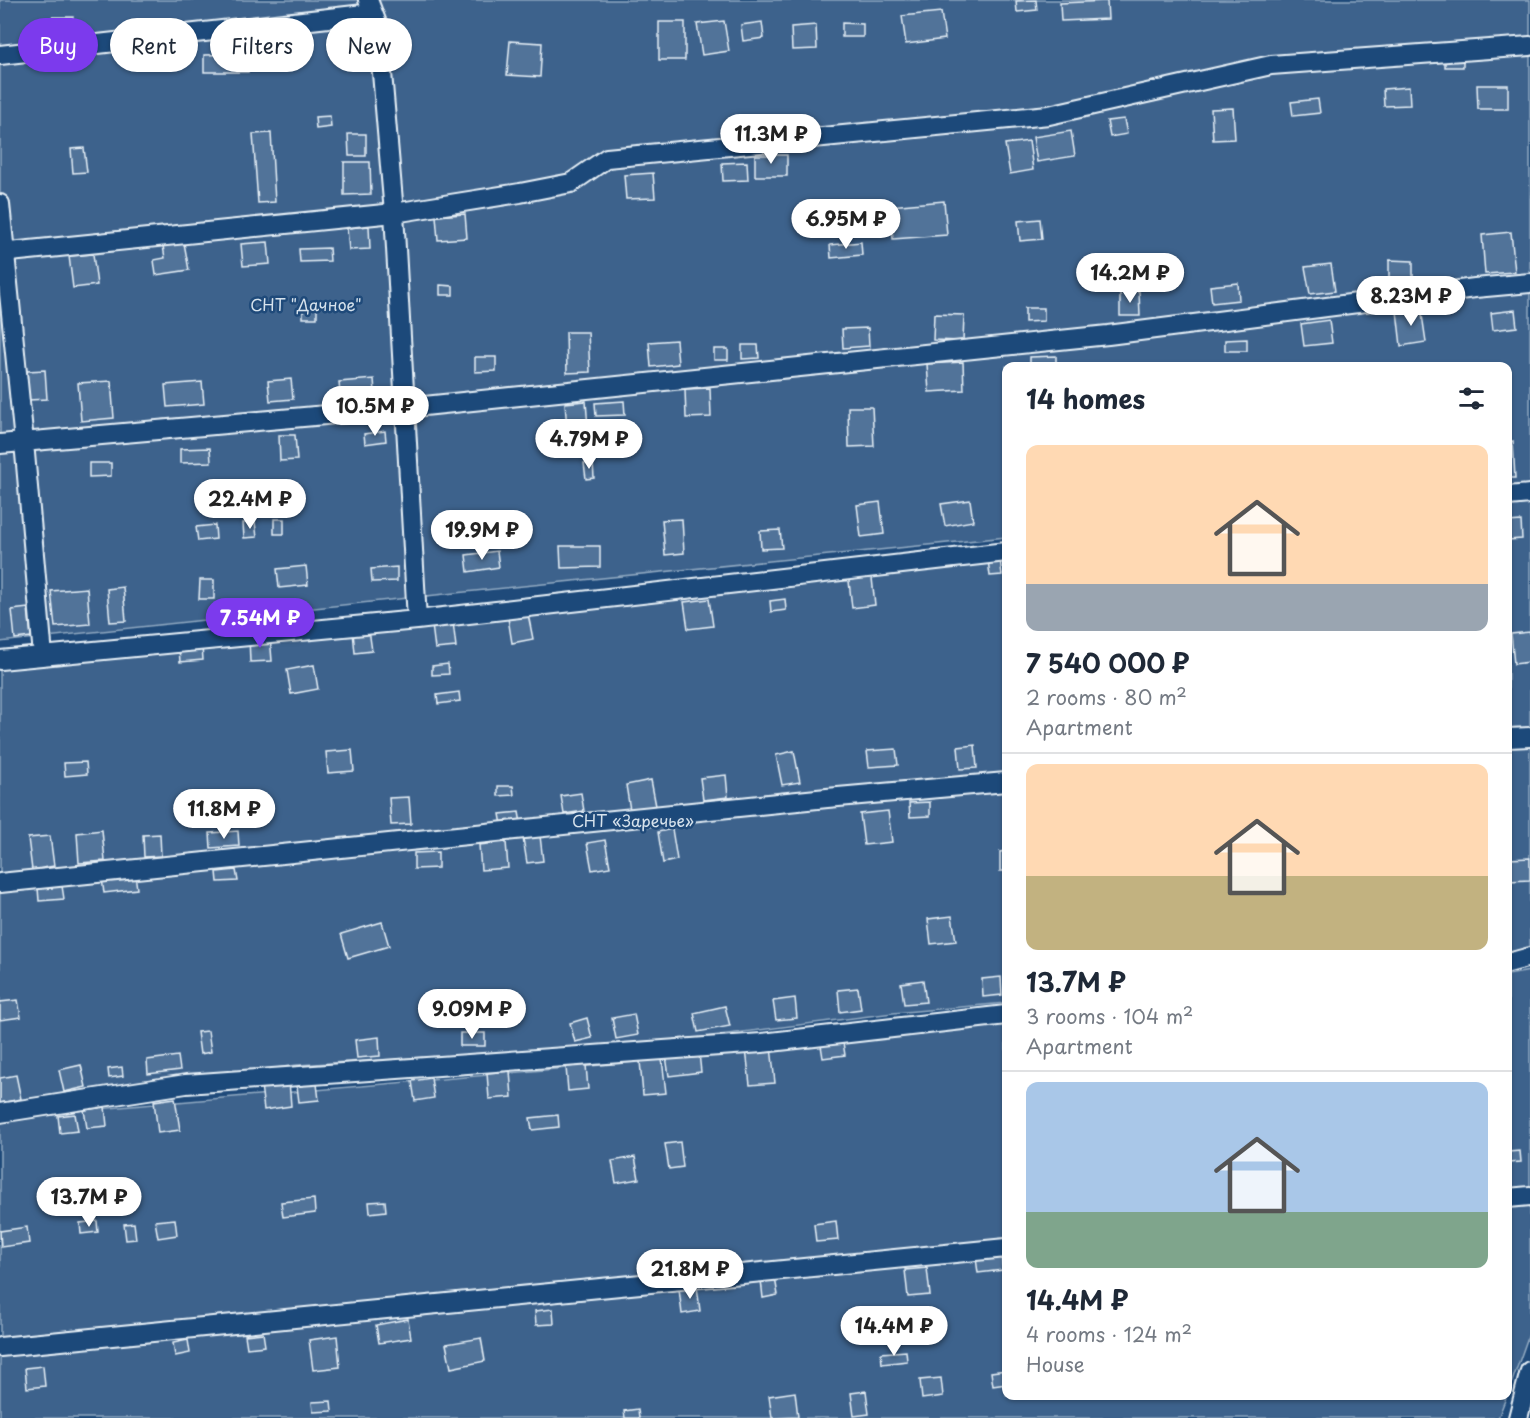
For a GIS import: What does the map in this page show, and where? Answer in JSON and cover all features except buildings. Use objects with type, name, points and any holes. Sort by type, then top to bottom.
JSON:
[{"type":"lane","points":[[0,55],[371,7],[378,26],[394,213],[417,620]]},
{"type":"lane","points":[[3,253],[394,213],[520,194],[571,183],[607,159],[1049,115],[1271,65],[1530,46]]},
{"type":"lane","points":[[0,204],[43,656]]},
{"type":"lane","points":[[0,444],[405,408],[1108,335],[1474,288],[1530,283]]},
{"type":"lane","points":[[1512,496],[1530,494]]},
{"type":"lane","points":[[0,660],[417,620],[1002,552]]},
{"type":"lane","points":[[1512,738],[1530,737]]},
{"type":"lane","points":[[0,883],[827,798],[1002,782]]},
{"type":"lane","points":[[1512,962],[1530,957]]},
{"type":"lane","points":[[0,1113],[186,1084],[762,1043],[1002,1015]]},
{"type":"lane","points":[[1512,1198],[1530,1196]]},
{"type":"lane","points":[[0,1347],[1002,1248]]},
{"type":"lane","points":[[1518,1418],[1530,1371]]},
{"type":"green space","name":"СНТ \"Дачное\"","points":[[0,0],[1530,0],[1530,947],[1512,952],[1512,362],[1002,362],[1002,537],[0,642]]},
{"type":"green space","name":"СНТ «Заречье»","points":[[1002,557],[1002,1003],[893,1013],[656,1043],[297,1065],[0,1106],[0,660]]},
{"type":"green space","points":[[1530,971],[1530,1331],[1512,1382],[1512,974]]},
{"type":"green space","points":[[1002,1018],[1002,1400],[1505,1400],[1498,1418],[0,1418],[0,1123],[52,1113],[659,1060],[842,1035]]}]
